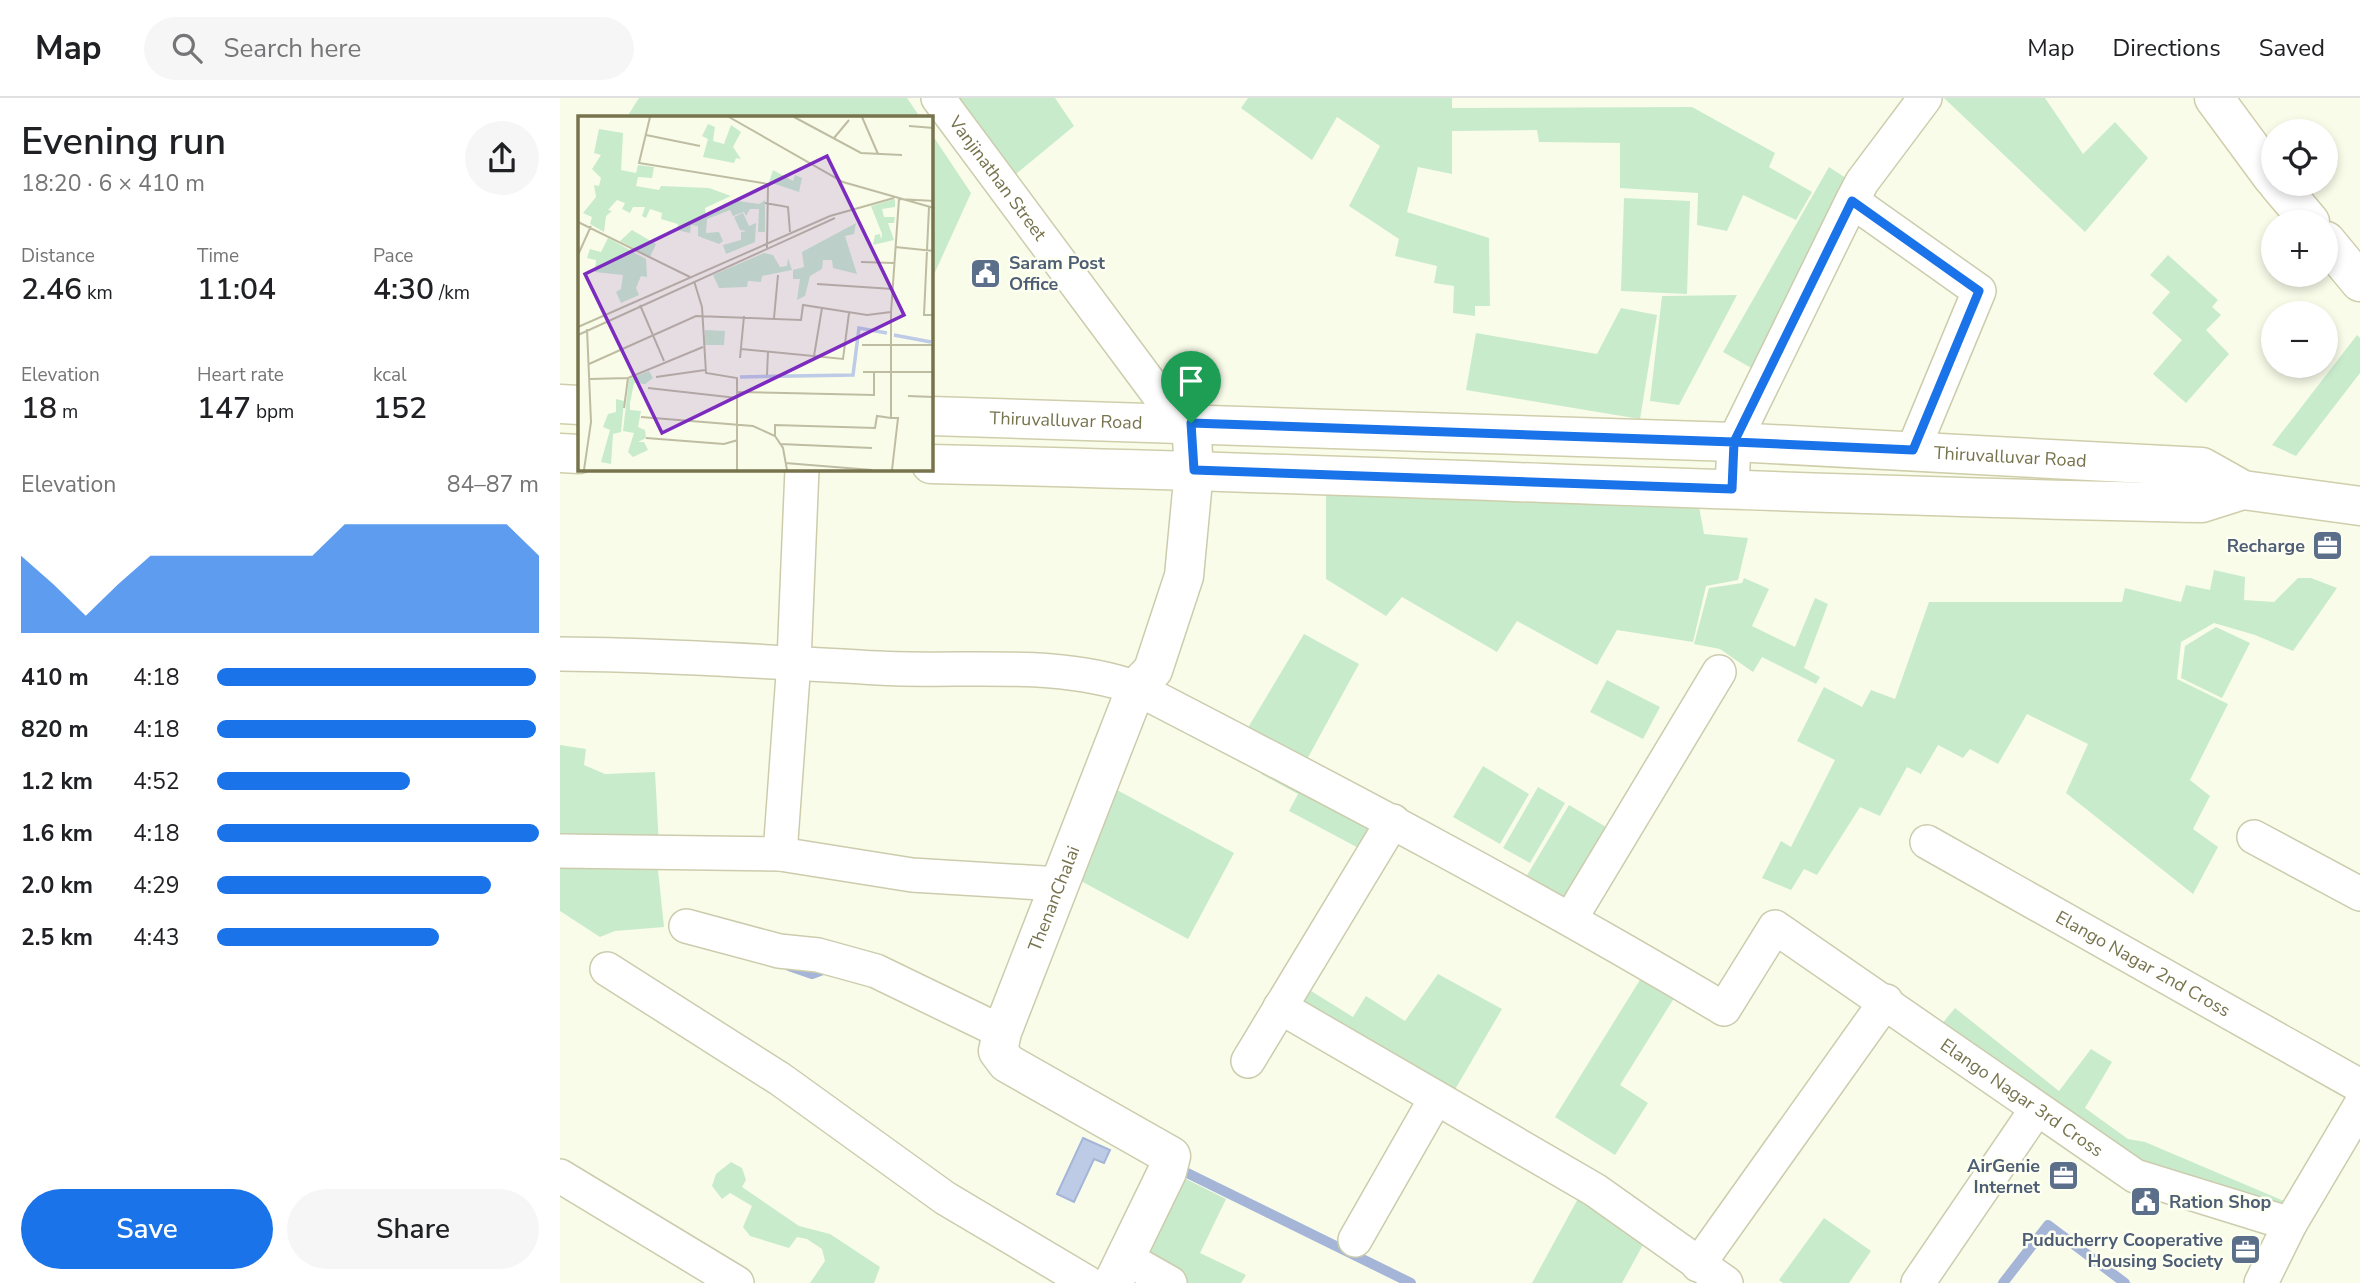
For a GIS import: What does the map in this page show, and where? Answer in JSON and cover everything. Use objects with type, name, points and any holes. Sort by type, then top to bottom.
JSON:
[{"type":"main road","points":[[2214,98],[2261,162]]},
{"type":"main road","points":[[2288,196],[2300,210]]},
{"type":"main road","points":[[2338,255],[2360,282]]},
{"type":"main road","points":[[560,404],[578,405]]},
{"type":"main road","name":"Thiruvalluvar Road","points":[[933,416],[1734,442],[2202,467],[2243,490],[2360,506]]},
{"type":"main road","name":"ThenanChalai","points":[[1002,1032],[1136,688],[1153,670],[1184,576],[1194,470],[1186,424]]},
{"type":"main road","points":[[560,453],[578,454]]},
{"type":"main road","name":"Thiruvalluvar Road","points":[[933,464],[1194,470],[1910,498],[2203,503],[2243,490]]},
{"type":"main road","points":[[1002,1032],[998,1051],[1007,1063],[1171,1156],[1167,1172],[1120,1270]]},
{"type":"street","name":"Vanjinathan Street","points":[[939,98],[1186,424]]},
{"type":"street","points":[[1732,489],[1734,442],[1852,201],[1862,182],[1925,98]]},
{"type":"street","points":[[1852,201],[1979,291],[1913,450]]},
{"type":"street","points":[[780,854],[794,661],[802,471]]},
{"type":"street","points":[[560,654],[794,661],[880,668],[1060,673],[1107,678],[1136,688],[1393,821],[1571,918],[1719,672]]},
{"type":"street","points":[[1248,1061],[1393,821]]},
{"type":"street","points":[[2254,837],[2360,894]]},
{"type":"street","name":"Elango Nagar 2nd Cross","points":[[1927,842],[2360,1086]]},
{"type":"street","points":[[560,850],[780,854],[912,875],[1059,884]]},
{"type":"street","name":"Elango Nagar 3rd Cross","points":[[1571,918],[1724,1009],[1775,927],[1886,1001],[2036,1110],[2135,1176],[2290,1224]]},
{"type":"street","points":[[686,926],[779,951],[818,955],[876,971],[1002,1032]]},
{"type":"street","points":[[607,969],[780,1079],[945,1198],[1088,1283]]},
{"type":"street","points":[[1280,1007],[1595,1190],[1712,1274],[1886,1001]]},
{"type":"street","points":[[1355,1240],[1436,1098]]},
{"type":"street","points":[[2261,1283],[2290,1224],[2360,1106]]},
{"type":"street","points":[[1918,1283],[2036,1110]]},
{"type":"street","points":[[560,1176],[737,1283]]},
{"type":"street","points":[[1120,1270],[1170,1283]]},
{"type":"green space","points":[[639,98],[907,98],[919,116],[628,116]]},
{"type":"green space","points":[[933,98],[1055,98],[1074,126],[998,189]]},
{"type":"green space","points":[[1248,98],[1452,98],[1452,108],[1692,107],[1775,153],[1769,167],[1812,192],[1796,220],[1743,195],[1727,231],[1697,225],[1698,193],[1620,188],[1620,143],[1539,142],[1537,130],[1452,131],[1452,174],[1418,167],[1407,212],[1489,238],[1490,306],[1475,306],[1475,316],[1453,313],[1454,286],[1434,283],[1437,266],[1395,256],[1399,239],[1349,206],[1380,146],[1337,117],[1312,160],[1241,108]]},
{"type":"green space","points":[[1944,98],[2045,98],[2083,154],[2115,122],[2148,158],[2085,232]]},
{"type":"green space","points":[[933,136],[971,193],[933,277]]},
{"type":"green space","points":[[1829,167],[1855,184],[1762,374],[1723,352]]},
{"type":"green space","points":[[1624,198],[1690,201],[1687,294],[1621,291]]},
{"type":"green space","points":[[2168,255],[2218,300],[2212,307],[2221,315],[2206,330],[2229,354],[2186,403],[2153,374],[2182,340],[2152,313],[2170,292],[2150,275]]},
{"type":"green space","points":[[1737,295],[1679,405],[1650,401],[1662,296]]},
{"type":"green space","points":[[1621,308],[1657,315],[1640,419],[1466,390],[1476,333],[1597,354]]},
{"type":"green space","points":[[2357,335],[2360,338],[2360,373],[2296,456],[2272,445],[2324,378],[2338,378],[2338,360]]},
{"type":"green space","points":[[1326,483],[1698,501],[1704,534],[1748,538],[1738,580],[1706,586],[1693,642],[1617,630],[1597,665],[1517,621],[1497,652],[1402,597],[1386,616],[1326,579]]},
{"type":"green space","points":[[2214,570],[2245,577],[2244,600],[2274,602],[2298,578],[2311,578],[2337,588],[2293,651],[2255,635],[2214,623],[2181,642],[2177,679],[2228,704],[2190,780],[2210,796],[2193,829],[2218,847],[2193,894],[2066,793],[2088,744],[2027,714],[1998,764],[1970,749],[1963,758],[1938,745],[1921,774],[1907,767],[1880,816],[1860,807],[1817,875],[1804,869],[1791,890],[1762,878],[1781,841],[1791,847],[1835,760],[1797,741],[1824,687],[1862,707],[1871,690],[1895,699],[1929,602],[2122,602],[2125,588],[2181,602],[2186,585],[2210,590]]},
{"type":"green space","points":[[1744,578],[1769,589],[1752,626],[1795,647],[1815,598],[1828,604],[1804,668],[1820,677],[1816,684],[1762,657],[1753,672],[1720,649],[1694,644],[1709,588],[1742,583]]},
{"type":"green space","points":[[2216,627],[2250,643],[2222,698],[2181,678],[2185,646]]},
{"type":"green space","points":[[1304,634],[1359,664],[1305,763],[1246,731]]},
{"type":"green space","points":[[1607,680],[1660,707],[1643,739],[1590,712]]},
{"type":"green space","points":[[560,745],[586,749],[584,765],[605,774],[655,772],[659,846],[560,843]]},
{"type":"green space","points":[[1267,763],[1381,824],[1366,852],[1289,811],[1298,794],[1261,774]]},
{"type":"green space","points":[[1483,766],[1529,794],[1500,844],[1453,817]]},
{"type":"green space","points":[[1538,787],[1565,803],[1530,863],[1503,848]]},
{"type":"green space","points":[[1117,790],[1234,853],[1188,939],[1070,875]]},
{"type":"green space","points":[[1569,805],[1616,833],[1573,904],[1526,877]]},
{"type":"green space","points":[[560,859],[642,860],[658,870],[664,927],[615,931],[600,937],[560,911]]},
{"type":"green space","points":[[1438,974],[1502,1009],[1450,1098],[1293,1003],[1303,986],[1353,1017],[1366,996],[1405,1021]]},
{"type":"green space","points":[[1643,975],[1676,995],[1620,1085],[1648,1103],[1615,1155],[1555,1117]]},
{"type":"green space","points":[[1955,1008],[2059,1091],[2091,1049],[2112,1062],[2085,1108],[2128,1139],[2145,1142],[2284,1201],[2278,1217],[2143,1175],[1936,1031]]},
{"type":"green space","points":[[731,1162],[742,1168],[746,1180],[742,1187],[799,1226],[830,1234],[880,1267],[874,1283],[810,1283],[825,1261],[822,1249],[807,1239],[797,1237],[789,1248],[750,1236],[743,1227],[752,1206],[730,1193],[722,1199],[712,1186],[716,1174]]},
{"type":"green space","points":[[1172,1172],[1226,1199],[1200,1253],[1246,1275],[1241,1283],[1180,1283],[1135,1252]]},
{"type":"green space","points":[[1580,1195],[1650,1232],[1622,1283],[1532,1283]]},
{"type":"green space","points":[[1824,1218],[1871,1251],[1849,1283],[1783,1283],[1779,1280]]},
{"type":"water","points":[[1083,1138],[1110,1150],[1104,1163],[1094,1159],[1074,1202],[1057,1194]]},
{"type":"waterway","points":[[789,966],[812,974],[828,968]]},
{"type":"waterway","points":[[1175,1167],[1411,1283]]},
{"type":"waterway","points":[[2003,1283],[2048,1225],[2125,1283]]},
{"type":"place","name":"Saram Post Office","points":[[986,273]]},
{"type":"place","name":"Recharge","points":[[2328,546]]},
{"type":"place","name":"AirGenie Internet","points":[[2063,1176]]},
{"type":"place","name":"Ration Shop","points":[[2146,1202]]},
{"type":"place","name":"Puducherry Cooperative Housing Society","points":[[2246,1250]]},
{"type":"route","points":[[1191,423],[1194,470],[1732,489],[1734,442],[1913,450],[1979,291],[1852,201],[1734,442],[1191,423]]}]
